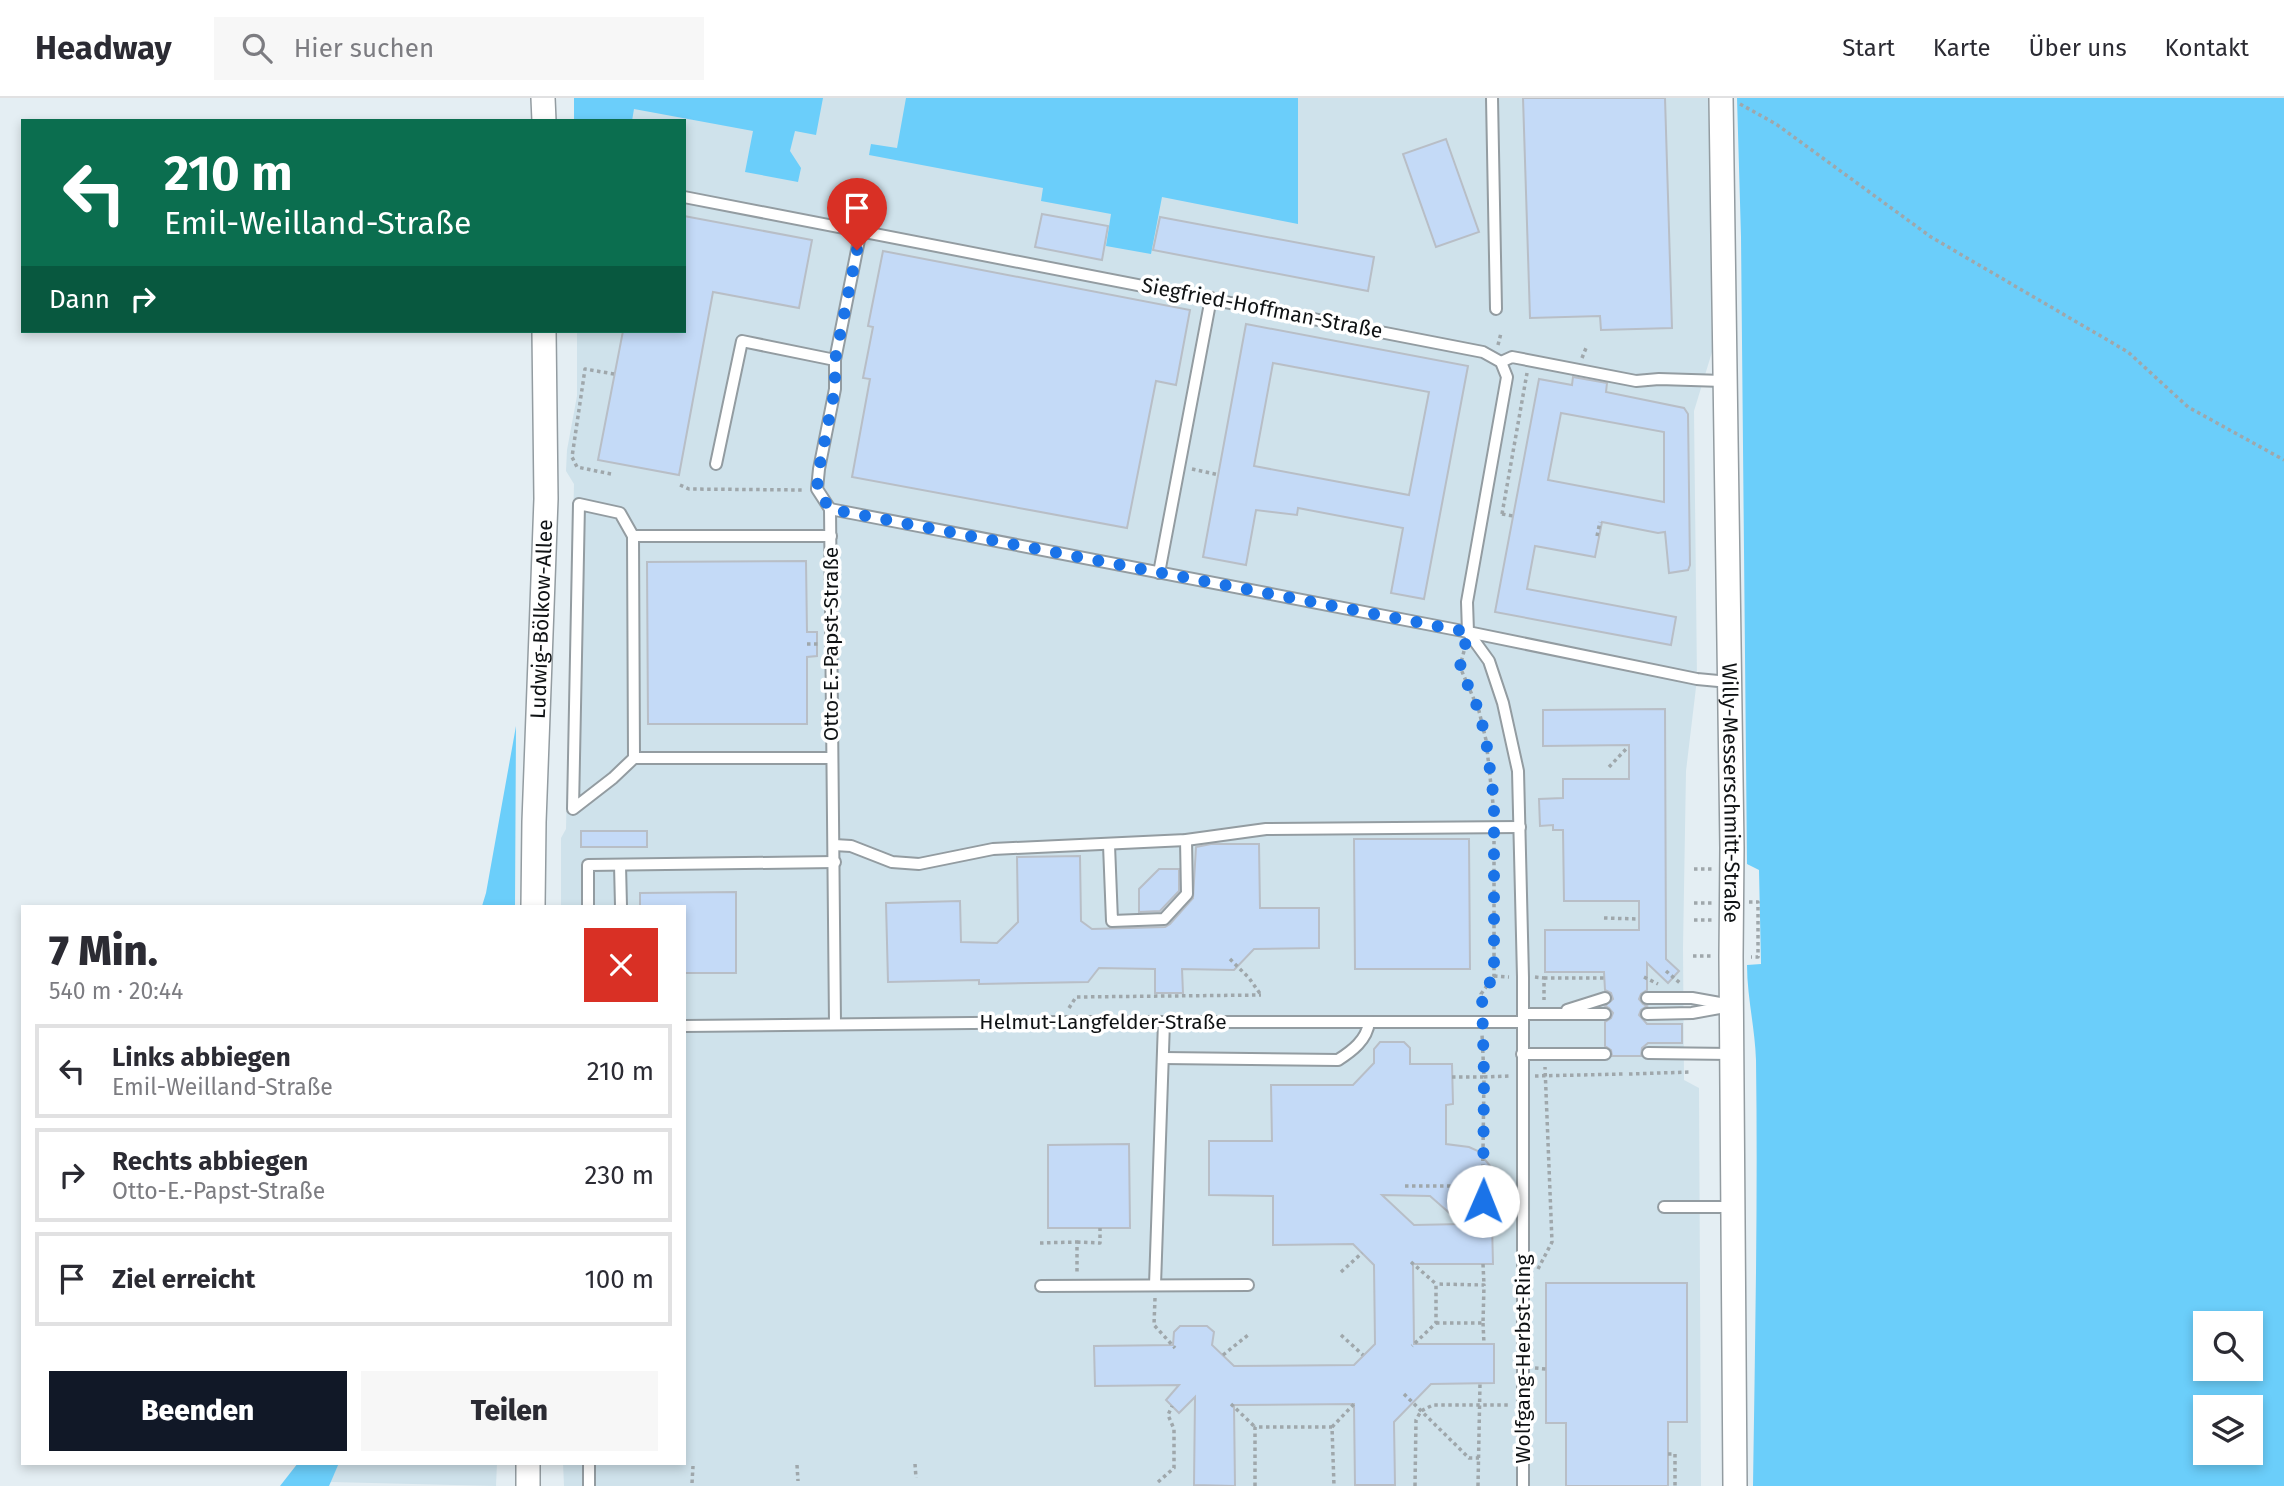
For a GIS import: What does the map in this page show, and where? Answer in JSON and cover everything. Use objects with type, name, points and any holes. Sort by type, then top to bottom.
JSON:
[{"type":"street","points":[[542,98],[544,119]]},
{"type":"street","name":"Willy-Messerschmitt-Straße","points":[[1721,98],[1729,682],[1735,1486]]},
{"type":"street","name":"Ludwig-Bölkow-Allee","points":[[533,905],[546,499],[544,333]]},
{"type":"street","points":[[528,1465],[528,1486]]},
{"type":"lane","points":[[1492,98],[1496,309]]},
{"type":"lane","name":"Siegfried-Hoffman-Straße","points":[[686,197],[1483,352],[1501,362],[1512,357],[1636,381],[1723,381]]},
{"type":"lane","points":[[862,230],[835,360],[835,389],[819,469],[817,489],[830,509],[1697,679],[1729,682]]},
{"type":"lane","points":[[1160,573],[1212,298]]},
{"type":"lane","points":[[716,464],[742,341],[835,360]]},
{"type":"lane","points":[[1468,632],[1467,602],[1507,377],[1501,362]]},
{"type":"lane","points":[[634,758],[633,536],[620,513],[579,504],[573,809],[634,758],[831,758]]},
{"type":"lane","name":"Otto-E.-Papst-Straße","points":[[830,509],[835,1024]]},
{"type":"lane","points":[[633,536],[831,536]]},
{"type":"lane","name":"Wolfgang-Herbst-Ring","points":[[1468,632],[1489,661],[1506,714],[1518,771],[1523,977],[1523,1486]]},
{"type":"lane","points":[[834,845],[851,846],[892,862],[907,864],[993,849],[1186,840],[1266,829],[1520,827]]},
{"type":"lane","points":[[1109,845],[1112,920],[1164,919],[1187,894],[1186,840]]},
{"type":"lane","points":[[588,905],[588,865],[835,862]]},
{"type":"lane","points":[[620,865],[621,905]]},
{"type":"lane","points":[[1549,1014],[1605,998]]},
{"type":"lane","points":[[1647,998],[1692,998],[1731,1005]]},
{"type":"lane","points":[[1647,1014],[1692,1013],[1731,1005]]},
{"type":"lane","name":"Helmut-Langfelder-Straße","points":[[686,1026],[1060,1022],[1482,1022],[1549,1014],[1605,1014]]},
{"type":"lane","points":[[1155,1286],[1164,1022]]},
{"type":"lane","points":[[1163,1058],[1338,1060],[1368,1033],[1369,1022]]},
{"type":"lane","points":[[1522,1054],[1605,1054]]},
{"type":"lane","points":[[1648,1054],[1732,1054]]},
{"type":"lane","points":[[1664,1207],[1733,1207]]},
{"type":"lane","points":[[1041,1286],[1248,1285]]},
{"type":"lane","points":[[589,1465],[589,1486]]},
{"type":"path","points":[[1730,98],[1776,124],[1931,237],[2129,352],[2188,407],[2284,460]]},
{"type":"path","points":[[1502,514],[1529,361]]},
{"type":"path","points":[[611,474],[577,467],[572,457],[585,369],[614,374]]},
{"type":"path","points":[[1180,466],[1219,475]]},
{"type":"path","points":[[680,485],[689,489],[817,489]]},
{"type":"path","points":[[1597,536],[1600,522]]},
{"type":"path","points":[[1468,632],[1460,667],[1479,711],[1494,800],[1494,976],[1482,995],[1482,1224]]},
{"type":"path","points":[[1609,767],[1627,748]]},
{"type":"path","points":[[1694,869],[1720,869]]},
{"type":"path","points":[[1747,902],[1758,902],[1758,957]]},
{"type":"path","points":[[1694,903],[1719,903]]},
{"type":"path","points":[[1604,918],[1639,919]]},
{"type":"path","points":[[1693,920],[1718,920]]},
{"type":"path","points":[[1060,1022],[1076,997],[1261,995],[1249,978],[1230,960]]},
{"type":"path","points":[[1666,971],[1681,984]]},
{"type":"path","points":[[1494,976],[1607,978]]},
{"type":"path","points":[[1544,978],[1549,1014]]},
{"type":"path","points":[[1535,1274],[1552,1242],[1546,1054]]},
{"type":"path","points":[[1452,1077],[1691,1072]]},
{"type":"path","points":[[1405,1186],[1483,1186]]},
{"type":"path","points":[[1040,1243],[1100,1242],[1100,1228]]},
{"type":"path","points":[[1077,1242],[1077,1286]]},
{"type":"path","points":[[1341,1272],[1362,1253]]},
{"type":"path","points":[[1411,1262],[1436,1284],[1483,1285]]},
{"type":"path","points":[[1483,1264],[1484,1344]]},
{"type":"path","points":[[1436,1284],[1436,1323]]},
{"type":"path","points":[[1155,1286],[1154,1325],[1175,1348]]},
{"type":"path","points":[[1412,1346],[1436,1323],[1483,1323]]},
{"type":"path","points":[[1223,1355],[1248,1335]]},
{"type":"path","points":[[1341,1335],[1363,1355]]},
{"type":"path","points":[[1535,1356],[1535,1368],[1546,1369]]},
{"type":"path","points":[[1478,1486],[1480,1383]]},
{"type":"path","points":[[1404,1394],[1469,1458],[1479,1458]]},
{"type":"path","points":[[1334,1486],[1332,1427],[1356,1402]]},
{"type":"path","points":[[1231,1404],[1255,1427],[1332,1427]]},
{"type":"path","points":[[1415,1486],[1416,1420],[1421,1411],[1433,1405],[1523,1405]]},
{"type":"path","points":[[1158,1482],[1174,1468],[1174,1429],[1168,1415],[1172,1406]]},
{"type":"path","points":[[1255,1427],[1255,1486]]},
{"type":"path","points":[[1668,1454],[1675,1454],[1675,1486]]},
{"type":"path","points":[[915,1464],[916,1478]]},
{"type":"path","points":[[797,1465],[797,1481]]},
{"type":"path","points":[[692,1483],[693,1466]]},
{"type":"shaded area","points":[[574,98],[1179,98],[1298,223],[1298,98],[1709,98],[1712,352],[1694,411],[1697,679],[1686,771],[1683,948],[1684,1080],[1699,1088],[1701,1486],[564,1486],[563,1465],[686,1465],[686,905],[561,905],[561,838],[566,829],[574,484],[566,471],[577,396],[577,333],[686,333],[686,119],[574,119]]},
{"type":"shaded area","points":[[574,98],[823,98],[816,135],[795,131],[790,151],[801,168],[798,182],[745,172],[753,131],[634,109],[632,119],[574,119]]},
{"type":"shaded area","points":[[906,98],[1298,98],[1298,224],[1162,197],[1151,254],[1106,246],[1111,214],[1041,201],[1043,188],[869,155],[871,144],[897,148]]},
{"type":"shaded area","points":[[1737,98],[2284,98],[2284,1486],[1753,1486],[1756,1060],[1747,965],[1761,964],[1759,870],[1747,864],[1741,237]]},
{"type":"shaded area","points":[[516,726],[515,905],[482,905]]},
{"type":"shaded area","points":[[296,1465],[338,1465],[329,1486],[280,1486]]},
{"type":"shaded area","points":[[338,1465],[497,1465],[496,1486],[330,1482]]},
{"type":"building","points":[[1523,98],[1665,98],[1672,328],[1601,330],[1600,316],[1530,318]]},
{"type":"building","points":[[1446,139],[1479,232],[1436,247],[1403,154]]},
{"type":"building","points":[[1042,214],[1108,226],[1102,260],[1035,247]]},
{"type":"building","points":[[686,216],[812,240],[799,308],[713,292],[679,475],[598,460],[623,333],[686,333]]},
{"type":"building","points":[[1160,217],[1374,257],[1368,291],[1153,250]]},
{"type":"building","points":[[883,251],[1190,310],[1176,385],[1156,381],[1127,528],[852,477],[870,379],[863,378],[873,327],[868,326]]},
{"type":"building","points":[[1246,324],[1468,366],[1424,599],[1391,593],[1403,528],[1298,508],[1297,515],[1256,510],[1246,565],[1203,557]],"holes":[[[1273,363],[1429,392],[1409,495],[1254,466]]]},
{"type":"building","points":[[1573,377],[1607,383],[1606,392],[1684,408],[1688,414],[1690,565],[1688,570],[1669,573],[1665,532],[1602,522],[1595,557],[1535,546],[1527,589],[1676,617],[1671,645],[1495,612],[1539,379],[1572,385]],"holes":[[[1561,413],[1664,432],[1664,502],[1548,480]]]},
{"type":"building","points":[[806,561],[807,632],[817,632],[817,656],[807,657],[807,724],[648,724],[647,562]]},
{"type":"building","points":[[1665,709],[1666,959],[1679,971],[1668,983],[1647,963],[1647,990],[1639,999],[1647,1006],[1639,1015],[1647,1024],[1682,1024],[1682,1043],[1648,1043],[1642,1048],[1641,1056],[1612,1056],[1611,1050],[1605,1046],[1605,1022],[1613,1013],[1605,1006],[1613,999],[1611,993],[1605,990],[1604,972],[1545,972],[1545,930],[1639,930],[1639,901],[1564,901],[1563,830],[1553,830],[1553,825],[1540,826],[1539,799],[1563,798],[1563,779],[1629,779],[1629,745],[1543,746],[1543,710]]},
{"type":"building","points":[[581,831],[647,831],[647,847],[581,847]]},
{"type":"building","points":[[1354,839],[1469,839],[1470,969],[1355,969]]},
{"type":"building","points":[[1211,844],[1259,844],[1260,908],[1319,908],[1319,948],[1254,949],[1234,970],[1182,969],[1183,993],[1155,993],[1155,969],[1099,968],[1088,982],[888,982],[886,903],[960,901],[961,942],[997,943],[1018,922],[1017,857],[1080,856],[1081,921],[1092,929],[1165,927],[1193,898],[1196,847]]},
{"type":"building","points":[[1159,869],[1179,869],[1179,891],[1160,911],[1139,912],[1139,889]]},
{"type":"building","points":[[736,892],[736,973],[686,973],[686,905],[640,905],[640,893]]},
{"type":"building","points":[[1380,1042],[1404,1042],[1410,1048],[1410,1064],[1452,1064],[1453,1104],[1446,1105],[1446,1144],[1478,1151],[1491,1167],[1494,1177],[1488,1197],[1464,1224],[1492,1224],[1493,1264],[1413,1264],[1414,1344],[1494,1344],[1494,1383],[1431,1384],[1394,1422],[1395,1485],[1355,1485],[1354,1404],[1234,1405],[1235,1486],[1194,1485],[1195,1397],[1179,1413],[1166,1400],[1179,1385],[1095,1386],[1094,1346],[1173,1345],[1174,1332],[1180,1326],[1207,1326],[1214,1332],[1212,1345],[1234,1366],[1354,1365],[1375,1344],[1374,1265],[1353,1244],[1273,1245],[1273,1196],[1209,1195],[1209,1141],[1272,1141],[1271,1085],[1353,1085],[1374,1063],[1374,1049]],"holes":[[[1382,1195],[1430,1196],[1462,1224],[1414,1225]]]},
{"type":"building","points":[[1129,1144],[1130,1228],[1048,1228],[1048,1145]]},
{"type":"building","points":[[1546,1283],[1687,1283],[1687,1422],[1668,1422],[1668,1486],[1566,1486],[1566,1423],[1546,1423]]},
{"type":"route","points":[[857,250],[835,360],[835,389],[819,469],[817,489],[830,509],[1468,632],[1460,667],[1479,711],[1491,768],[1494,800],[1494,976],[1482,995],[1483,1201]]}]
